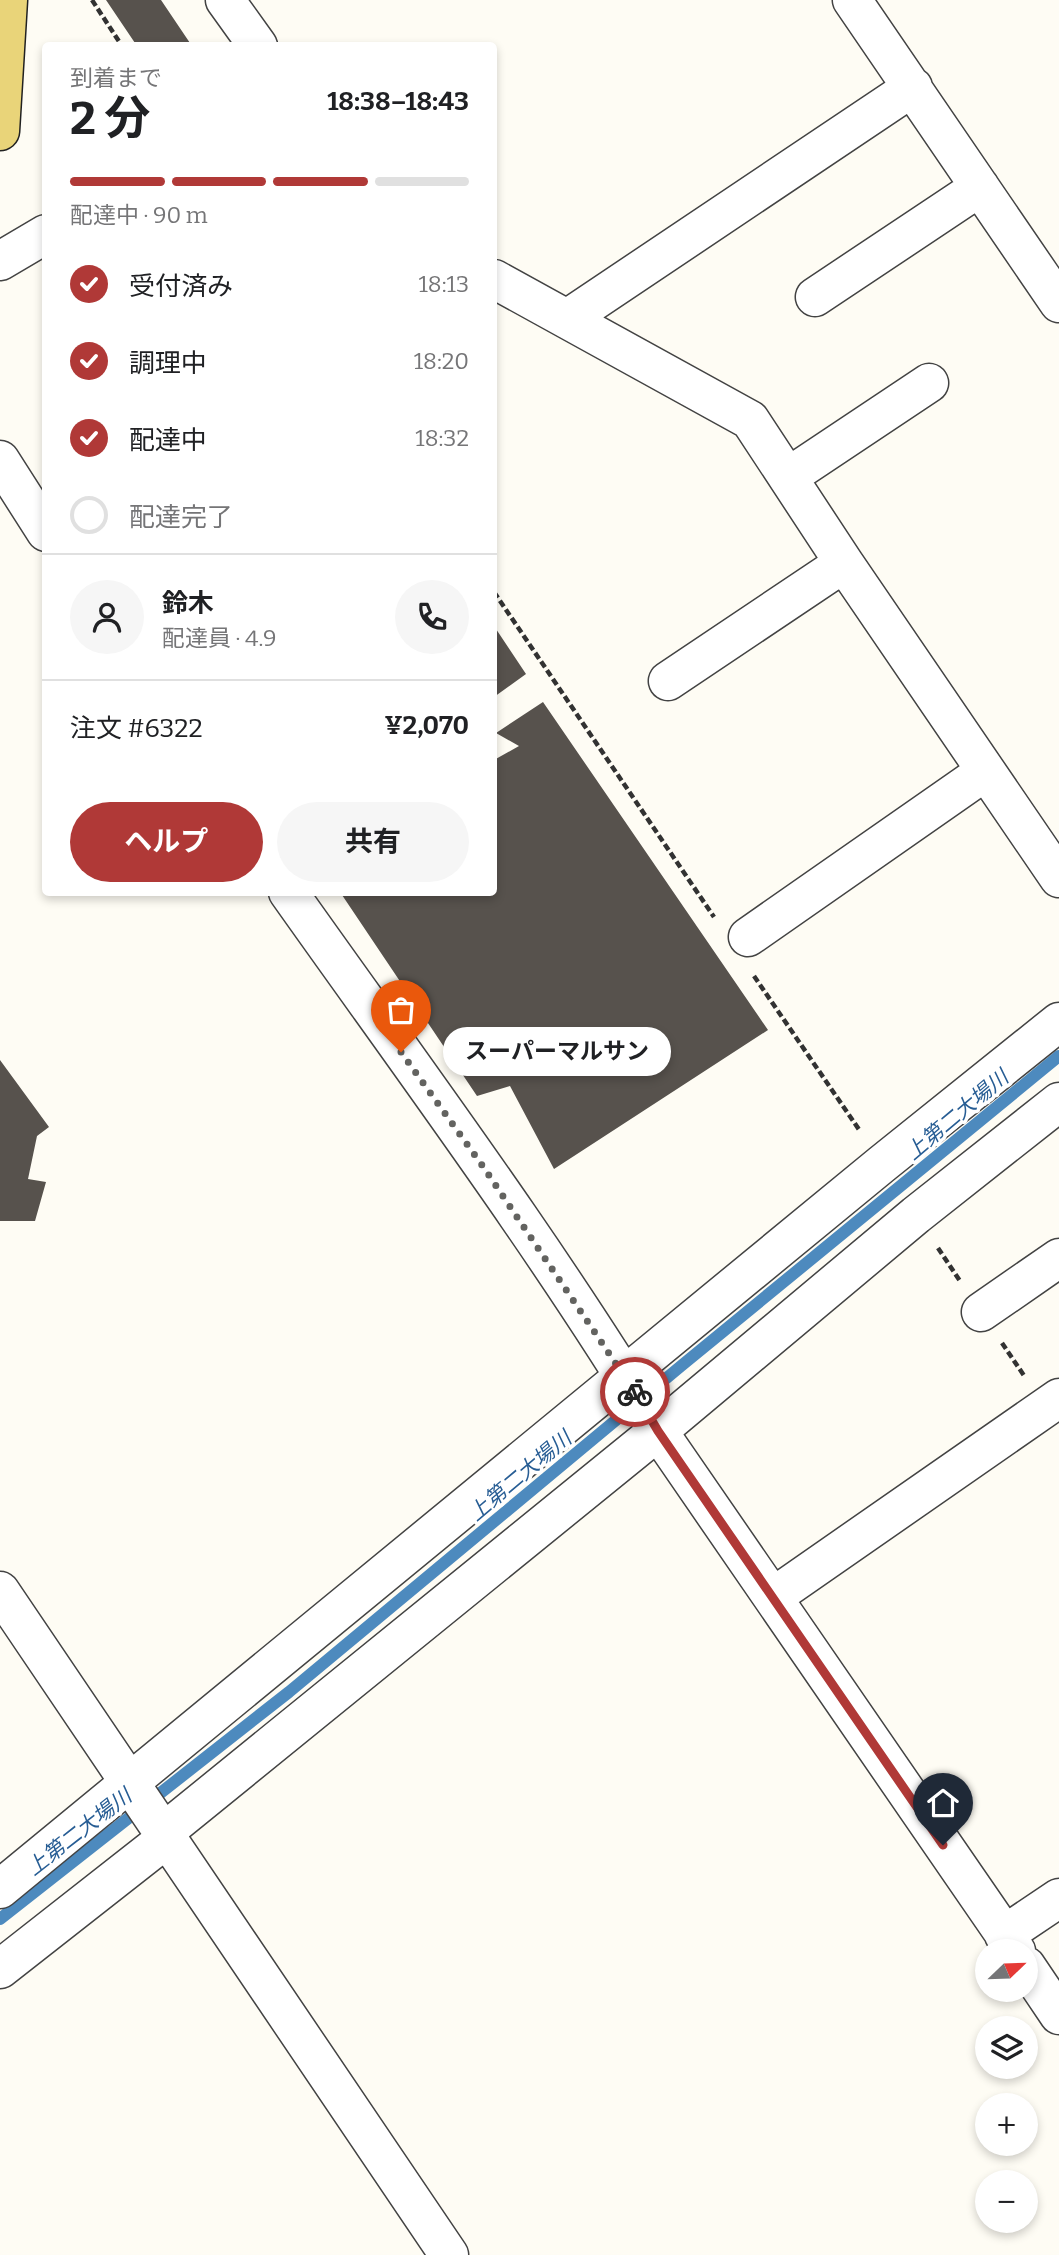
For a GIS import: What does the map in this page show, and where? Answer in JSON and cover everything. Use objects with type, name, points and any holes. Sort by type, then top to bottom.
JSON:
[{"type":"main road","points":[[0,131],[8,0]]},
{"type":"street","points":[[225,0],[255,42]]},
{"type":"street","points":[[852,0],[1059,303]]},
{"type":"street","points":[[567,320],[912,88]]},
{"type":"street","points":[[815,297],[980,187]]},
{"type":"street","points":[[0,261],[42,236]]},
{"type":"street","points":[[497,281],[750,420],[985,771],[1053,858]]},
{"type":"street","points":[[788,477],[929,383]]},
{"type":"street","points":[[0,460],[42,526]]},
{"type":"street","points":[[668,681],[844,563]]},
{"type":"street","points":[[739,943],[985,771]]},
{"type":"street","points":[[291,896],[482,1165],[625,1377],[658,1431],[1007,1939]]},
{"type":"street","points":[[0,1889],[882,1164],[1059,1022]]},
{"type":"street","points":[[0,1969],[658,1431],[916,1215],[1059,1102]]},
{"type":"street","points":[[981,1312],[1059,1258]]},
{"type":"street","points":[[773,1597],[1059,1398]]},
{"type":"street","points":[[0,1591],[449,2255]]},
{"type":"street","points":[[1014,1939],[1059,1898]]},
{"type":"street","points":[[1038,1984],[1059,2015]]},
{"type":"path","points":[[92,0],[119,42]]},
{"type":"path","points":[[497,596],[739,943],[882,1164]]},
{"type":"building","points":[[106,0],[161,0],[189,42],[134,42]]},
{"type":"building","points":[[497,630],[526,674],[497,695]]},
{"type":"building","points":[[543,702],[768,1030],[554,1169],[510,1086],[477,1096],[343,896],[497,896],[497,758],[519,746],[497,732]]},
{"type":"building","points":[[0,1060],[49,1127],[37,1136],[28,1179],[46,1182],[35,1221],[0,1221]]},
{"type":"waterway","name":"上第二大場川","points":[[0,1919],[289,1692],[1059,1056]]},
{"type":"way so far","points":[[401,1052],[482,1165],[635,1392]]},
{"type":"place","name":"スーパーマルサン","points":[[401,1052]]},
{"type":"route","points":[[635,1392],[658,1431],[943,1845]]}]
